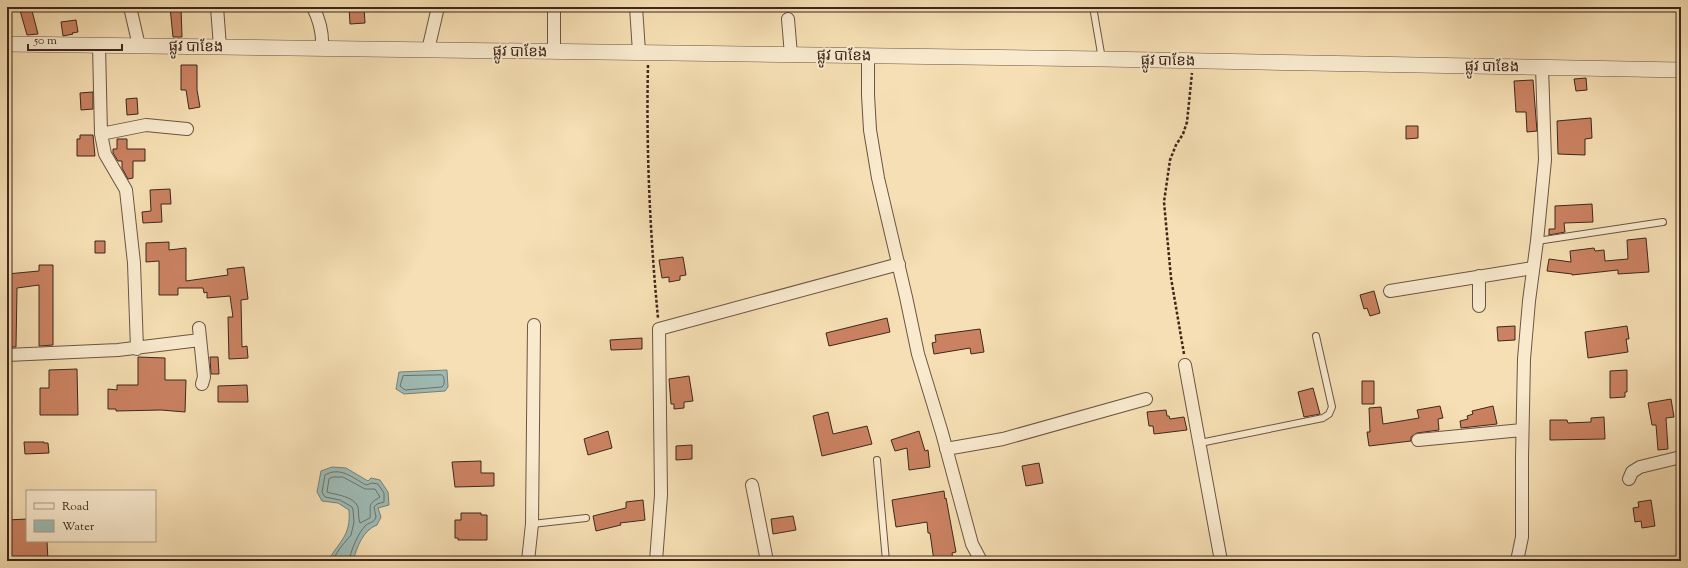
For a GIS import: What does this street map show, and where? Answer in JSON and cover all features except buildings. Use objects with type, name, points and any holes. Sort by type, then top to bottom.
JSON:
[{"type":"street","points":[[130,7],[139,46]]},
{"type":"street","points":[[217,7],[220,47]]},
{"type":"street","points":[[313,7],[323,36],[322,48]]},
{"type":"street","points":[[428,50],[438,7]]},
{"type":"street","points":[[554,7],[554,51]]},
{"type":"street","points":[[636,7],[644,53]]},
{"type":"street","points":[[788,19],[791,55]]},
{"type":"street","name":"ផ្លូវ បាខែង","points":[[7,44],[1102,59],[1681,70]]},
{"type":"street","points":[[99,45],[101,134],[105,154],[126,190],[134,263],[136,349]]},
{"type":"street","points":[[868,56],[868,95],[873,153],[918,354],[972,544],[981,561]]},
{"type":"street","points":[[1517,561],[1522,537],[1522,430],[1524,359],[1545,160],[1542,68]]},
{"type":"street","points":[[101,134],[146,125],[187,129]]},
{"type":"street","points":[[656,561],[661,487],[658,329],[899,264]]},
{"type":"street","points":[[1390,291],[1533,268]]},
{"type":"street","points":[[1479,276],[1479,306]]},
{"type":"street","points":[[528,561],[532,524],[534,325]]},
{"type":"street","points":[[7,355],[136,349],[200,334],[204,377],[202,384]]},
{"type":"street","points":[[1185,365],[1221,561]]},
{"type":"street","points":[[946,449],[1003,439],[1146,399]]},
{"type":"street","points":[[1418,440],[1522,430]]},
{"type":"street","points":[[1629,479],[1632,472],[1640,467],[1681,457]]},
{"type":"street","points":[[752,485],[767,561]]},
{"type":"lane","points":[[1093,7],[1102,59]]},
{"type":"lane","points":[[1537,241],[1662,222]]},
{"type":"lane","points":[[1200,443],[1323,418],[1329,414],[1332,407],[1316,336]]},
{"type":"lane","points":[[877,460],[886,561]]},
{"type":"lane","points":[[532,524],[586,518]]},
{"type":"path","points":[[644,53],[652,244],[658,329]]},
{"type":"path","points":[[1185,365],[1171,278],[1164,202],[1170,160],[1176,145],[1183,134],[1187,122],[1194,61]]},
{"type":"water","points":[[447,370],[448,387],[445,391],[404,394],[396,389],[399,372]]},
{"type":"water","points":[[332,467],[346,468],[368,481],[371,478],[380,480],[388,492],[389,505],[378,508],[381,517],[377,525],[372,527],[364,535],[356,550],[353,561],[328,561],[344,537],[349,519],[349,510],[338,503],[322,501],[317,492],[321,471]]}]
